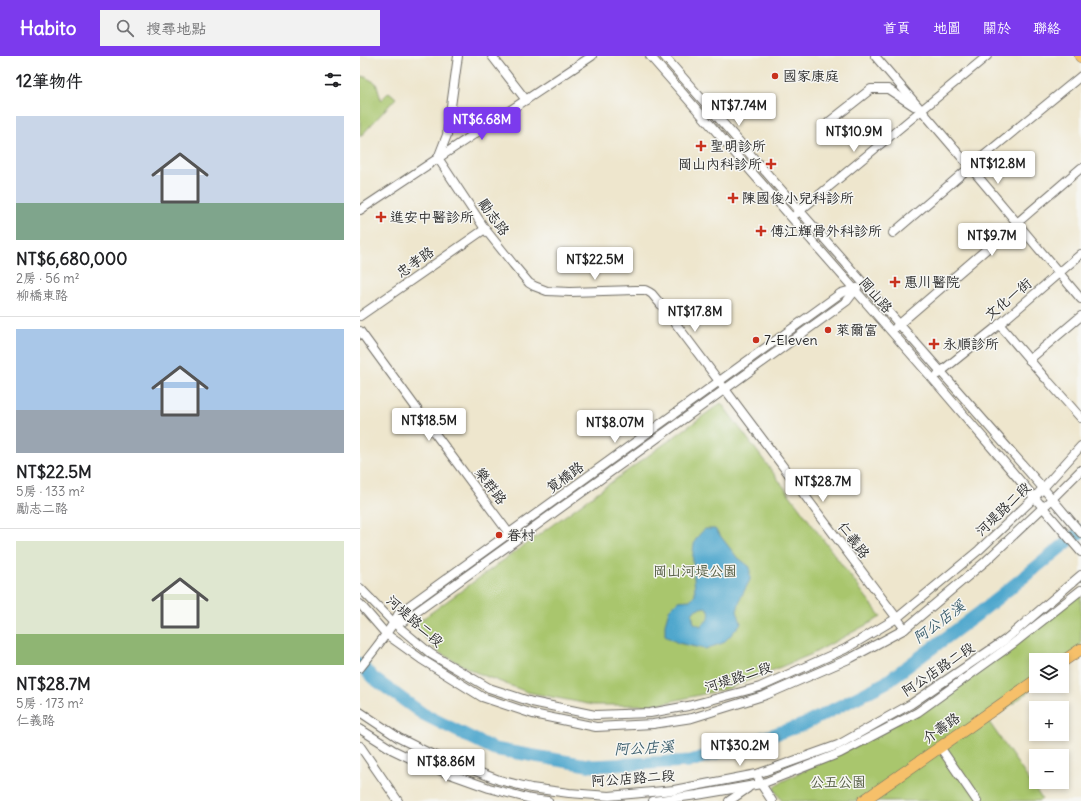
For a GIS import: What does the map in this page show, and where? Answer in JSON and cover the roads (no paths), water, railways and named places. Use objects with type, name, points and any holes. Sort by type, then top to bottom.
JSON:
[{"type":"main road","points":[[1069,657],[1081,649]]},
{"type":"main road","name":"介壽路","points":[[863,801],[1029,685]]},
{"type":"street","points":[[438,158],[448,135],[458,56]]},
{"type":"street","points":[[492,56],[526,100]]},
{"type":"street","points":[[360,210],[592,56]]},
{"type":"street","name":"岡山路","points":[[650,56],[933,379],[1081,552]]},
{"type":"street","name":"岡山路","points":[[664,56],[1081,533]]},
{"type":"street","points":[[875,56],[1081,299]]},
{"type":"street","points":[[792,217],[987,56]]},
{"type":"street","points":[[893,232],[1081,76]]},
{"type":"street","points":[[829,122],[871,89],[888,89],[921,110]]},
{"type":"street","name":"勵志路","points":[[438,158],[485,229],[513,264],[534,286]]},
{"type":"street","points":[[890,331],[1081,168]]},
{"type":"street","name":"忠孝路","points":[[360,316],[485,229]]},
{"type":"street","name":"文化一街","points":[[933,379],[1081,254]]},
{"type":"street","name":"筧橋路","points":[[394,623],[404,621],[725,390],[847,301],[855,290],[864,283]]},
{"type":"street","name":"仁義路","points":[[534,286],[547,291],[570,292],[636,290],[649,292],[667,312],[905,629]]},
{"type":"street","name":"筧橋路","points":[[360,668],[394,623],[399,613],[841,293],[855,290]]},
{"type":"street","points":[[1029,360],[1081,316]]},
{"type":"street","points":[[798,324],[804,332]]},
{"type":"street","points":[[999,324],[1081,418]]},
{"type":"street","name":"樂群路","points":[[360,331],[515,541]]},
{"type":"street","points":[[642,437],[648,445]]},
{"type":"street","name":"河堤路二段","points":[[360,588],[394,623],[431,654],[489,688],[532,702],[595,715],[650,713],[688,706],[760,687],[845,648],[896,618],[979,550],[1035,497],[1081,446]]},
{"type":"street","name":"河堤路二段","points":[[360,604],[386,634],[421,659],[482,697],[533,714],[596,727],[653,724],[692,718],[766,695],[851,658],[905,629],[986,561],[1081,470]]},
{"type":"street","name":"阿公店路二段","points":[[360,712],[399,738],[428,752],[498,780],[531,788],[609,796],[674,790],[757,774],[838,745],[911,704],[1005,640],[1081,575]]},
{"type":"street","name":"阿公店路二段","points":[[653,801],[760,784],[840,753],[918,712],[1014,643],[1081,590]]},
{"type":"street","points":[[360,729],[393,750],[422,764],[489,788],[531,799],[548,801]]},
{"type":"street","points":[[360,746],[398,801]]},
{"type":"street","points":[[940,747],[977,801]]},
{"type":"street","points":[[757,774],[760,784],[772,801]]},
{"type":"street","points":[[489,788],[498,780]]},
{"type":"street","points":[[729,801],[751,786]]},
{"type":"water","points":[[705,529],[715,529],[736,556],[750,567],[750,580],[741,597],[737,611],[741,623],[723,643],[705,649],[678,643],[665,636],[665,624],[669,610],[678,601],[690,600],[695,595],[693,560],[694,546],[696,539]],"holes":[[[705,607],[709,610],[709,617],[707,621],[701,626],[694,623],[692,614],[696,609]]]},
{"type":"waterway","name":"阿公店溪","points":[[360,664],[373,678],[423,714],[494,749],[593,766],[691,761],[803,725],[885,683],[978,614],[1081,531]]},
{"type":"place","name":"國家康庭","points":[[775,76]]},
{"type":"place","name":"聖明診所","points":[[701,146]]},
{"type":"place","name":"岡山內科診所","points":[[771,164]]},
{"type":"place","name":"陳國俊小兒科診所","points":[[733,198]]},
{"type":"place","name":"進安中醫診所","points":[[381,217]]},
{"type":"place","name":"傅江輝骨外科診所","points":[[761,231]]},
{"type":"place","name":"惠川醫院","points":[[895,282]]},
{"type":"place","name":"萊爾富","points":[[828,330]]},
{"type":"place","name":"7-Eleven","points":[[756,340]]},
{"type":"place","name":"永順診所","points":[[934,344]]},
{"type":"place","name":"眷村","points":[[499,535]]},
{"type":"park label","name":"岡山河堤公園","points":[[695,571]]},
{"type":"park label","name":"公五公園","points":[[838,782]]}]
